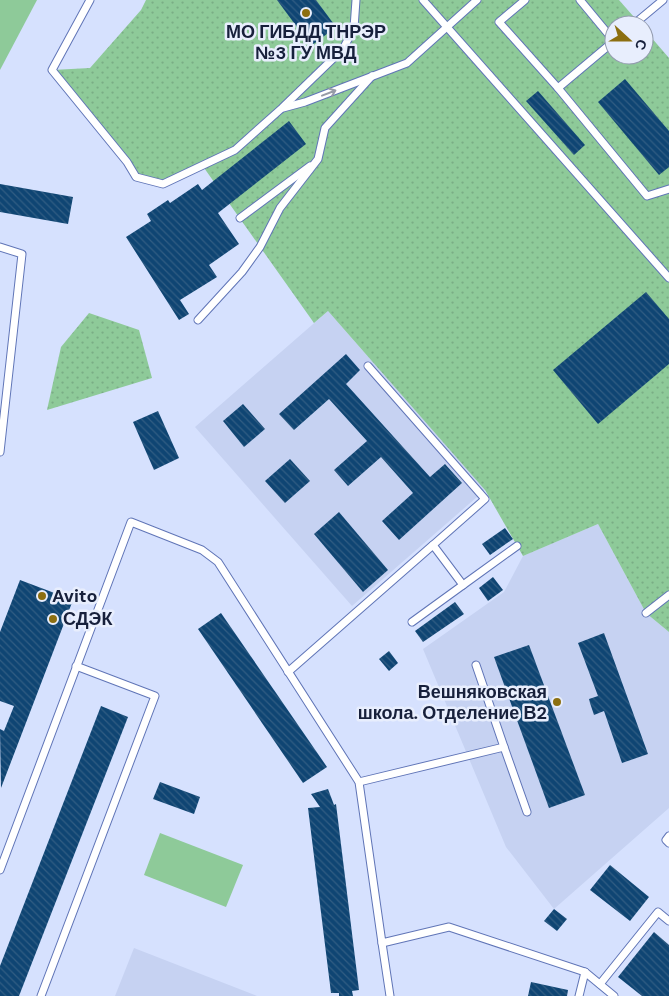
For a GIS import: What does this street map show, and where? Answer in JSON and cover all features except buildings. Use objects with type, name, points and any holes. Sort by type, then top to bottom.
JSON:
[{"type":"lane","points":[[90,0],[52,70],[127,162],[136,177],[163,184],[235,150],[282,108],[343,49],[354,28],[356,0]]},
{"type":"lane","points":[[423,0],[669,278]]},
{"type":"lane","points":[[282,108],[305,102],[407,63],[477,0]]},
{"type":"lane","points":[[525,0],[500,22],[558,88],[647,196],[669,189]]},
{"type":"lane","points":[[580,0],[604,29]]},
{"type":"lane","points":[[645,15],[663,0]]},
{"type":"lane","points":[[558,88],[604,49]]},
{"type":"lane","points":[[198,320],[242,272],[260,248],[280,208],[318,159],[325,128],[372,76]]},
{"type":"lane","points":[[240,218],[318,159]]},
{"type":"lane","points":[[0,247],[22,254],[0,452]]},
{"type":"lane","points":[[288,672],[485,499],[368,366]]},
{"type":"lane","points":[[0,870],[131,522],[202,550],[218,562],[359,782],[390,996]]},
{"type":"lane","points":[[433,545],[463,585]]},
{"type":"lane","points":[[412,622],[517,546]]},
{"type":"lane","points":[[646,613],[669,595]]},
{"type":"lane","points":[[40,996],[155,696],[76,666]]},
{"type":"lane","points":[[476,666],[527,812]]},
{"type":"lane","points":[[359,782],[504,747]]},
{"type":"lane","points":[[669,836],[666,840],[669,842]]},
{"type":"lane","points":[[600,984],[658,912],[669,921]]},
{"type":"lane","points":[[382,943],[449,927],[585,972],[614,996]]},
{"type":"lane","points":[[579,996],[585,972]]},
{"type":"shaded area","points":[[328,311],[485,490],[352,606],[195,427]]},
{"type":"shaded area","name":"Вешняковская школа. Отделение В2","points":[[598,524],[646,613],[669,632],[669,808],[554,909],[506,847],[423,649],[504,592],[523,556]]},
{"type":"shaded area","points":[[134,948],[257,996],[115,996]]},
{"type":"green space","points":[[0,0],[37,0],[0,70]]},
{"type":"green space","points":[[146,0],[619,0],[632,15],[604,15],[604,65],[654,65],[654,41],[669,58],[669,632],[646,613],[598,524],[523,556],[485,490],[328,311],[314,323],[202,165],[163,184],[136,177],[52,70],[90,68],[141,10]]},
{"type":"green space","points":[[89,313],[139,330],[152,378],[47,410],[61,347]]},
{"type":"green space","points":[[160,833],[243,865],[226,907],[144,875]]},
{"type":"place","name":"МО ГИБДД ТНРЭР №3 ГУ МВД","points":[[306,13]]},
{"type":"place","name":"Avito","points":[[42,596]]},
{"type":"place","name":"СДЭК","points":[[53,619]]},
{"type":"place","name":"Вешняковская школа. Отделение В2","points":[[557,702]]}]
